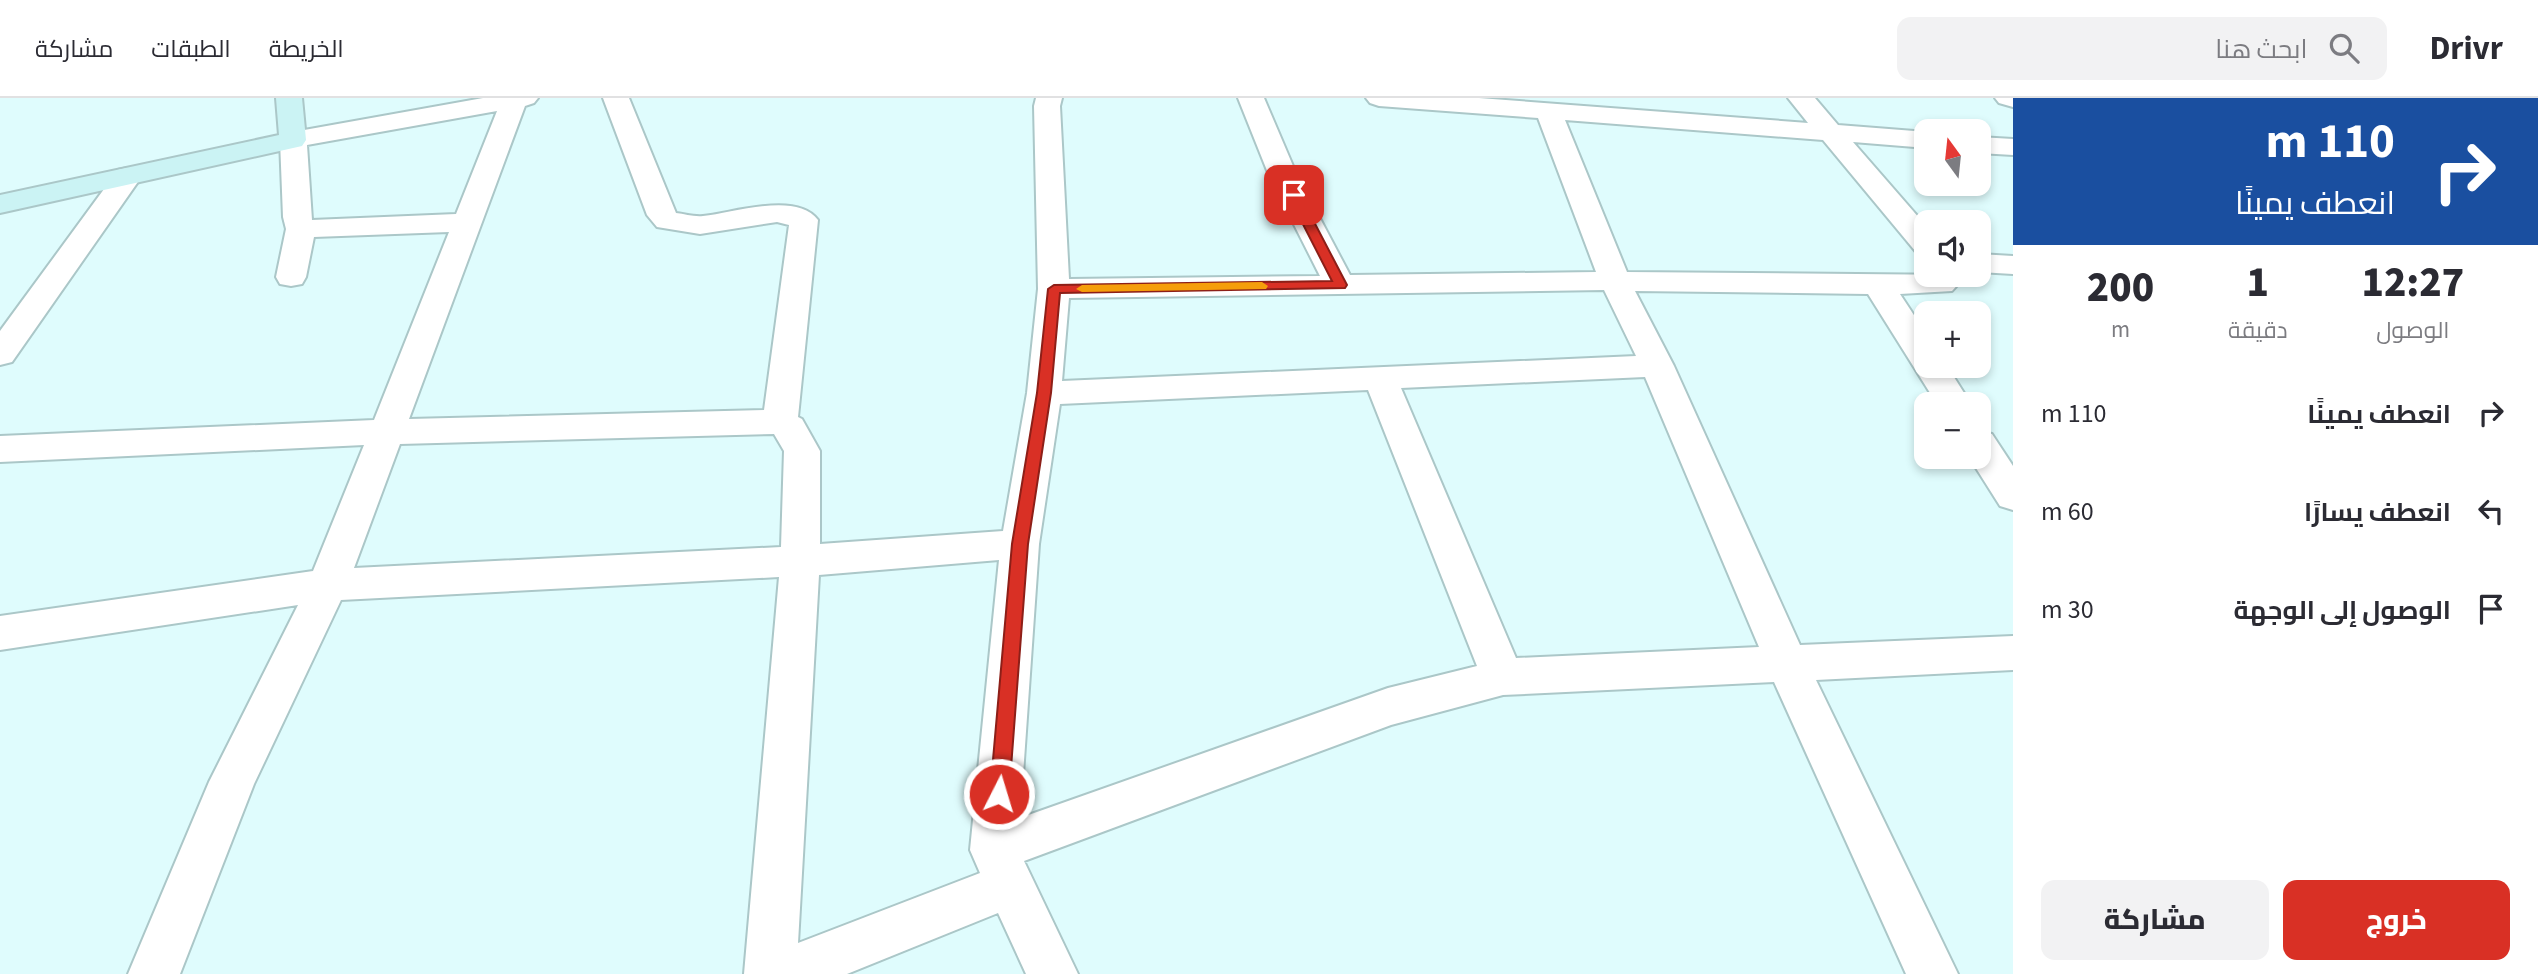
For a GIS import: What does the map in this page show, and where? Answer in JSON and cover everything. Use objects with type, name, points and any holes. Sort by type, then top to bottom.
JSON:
[{"type":"street","points":[[289,98],[297,217],[301,229],[291,277]]},
{"type":"street","points":[[616,98],[662,215],[667,221],[700,225],[778,214],[788,214],[803,220],[780,422]]},
{"type":"street","points":[[1049,98],[1047,106],[1054,289],[1044,393],[1020,544],[1002,868],[1052,974]]},
{"type":"street","points":[[1251,98],[1282,173],[1340,285]]},
{"type":"street","points":[[1378,98],[1914,139]]},
{"type":"street","points":[[1801,98],[1914,231]]},
{"type":"street","points":[[2008,98],[2013,99]]},
{"type":"street","points":[[0,204],[293,140],[520,99]]},
{"type":"street","points":[[154,974],[232,782],[328,585],[467,222],[520,99]]},
{"type":"street","points":[[1548,110],[1615,281],[1657,366],[1788,666],[1932,974]]},
{"type":"street","points":[[1992,146],[2013,148]]},
{"type":"street","points":[[0,354],[128,176]]},
{"type":"street","points":[[301,229],[467,222]]},
{"type":"street","points":[[1991,264],[2013,265]]},
{"type":"street","points":[[1054,289],[1615,281],[1914,284]]},
{"type":"street","points":[[1878,285],[1914,341]]},
{"type":"street","points":[[1044,393],[1657,366]]},
{"type":"street","points":[[1380,379],[1503,677]]},
{"type":"street","points":[[0,449],[387,432],[780,422],[790,428],[802,451],[800,561],[770,974]]},
{"type":"street","points":[[1991,462],[2013,496]]},
{"type":"street","points":[[0,633],[328,585],[800,561],[1020,544]]},
{"type":"street","points":[[783,974],[1002,868],[1388,707],[1503,677],[1788,666],[2013,653]]},
{"type":"slow traffic","points":[[1082,289],[1262,286]]},
{"type":"route","points":[[999,794],[1020,544],[1044,393],[1054,289],[1340,285],[1294,195]]}]
